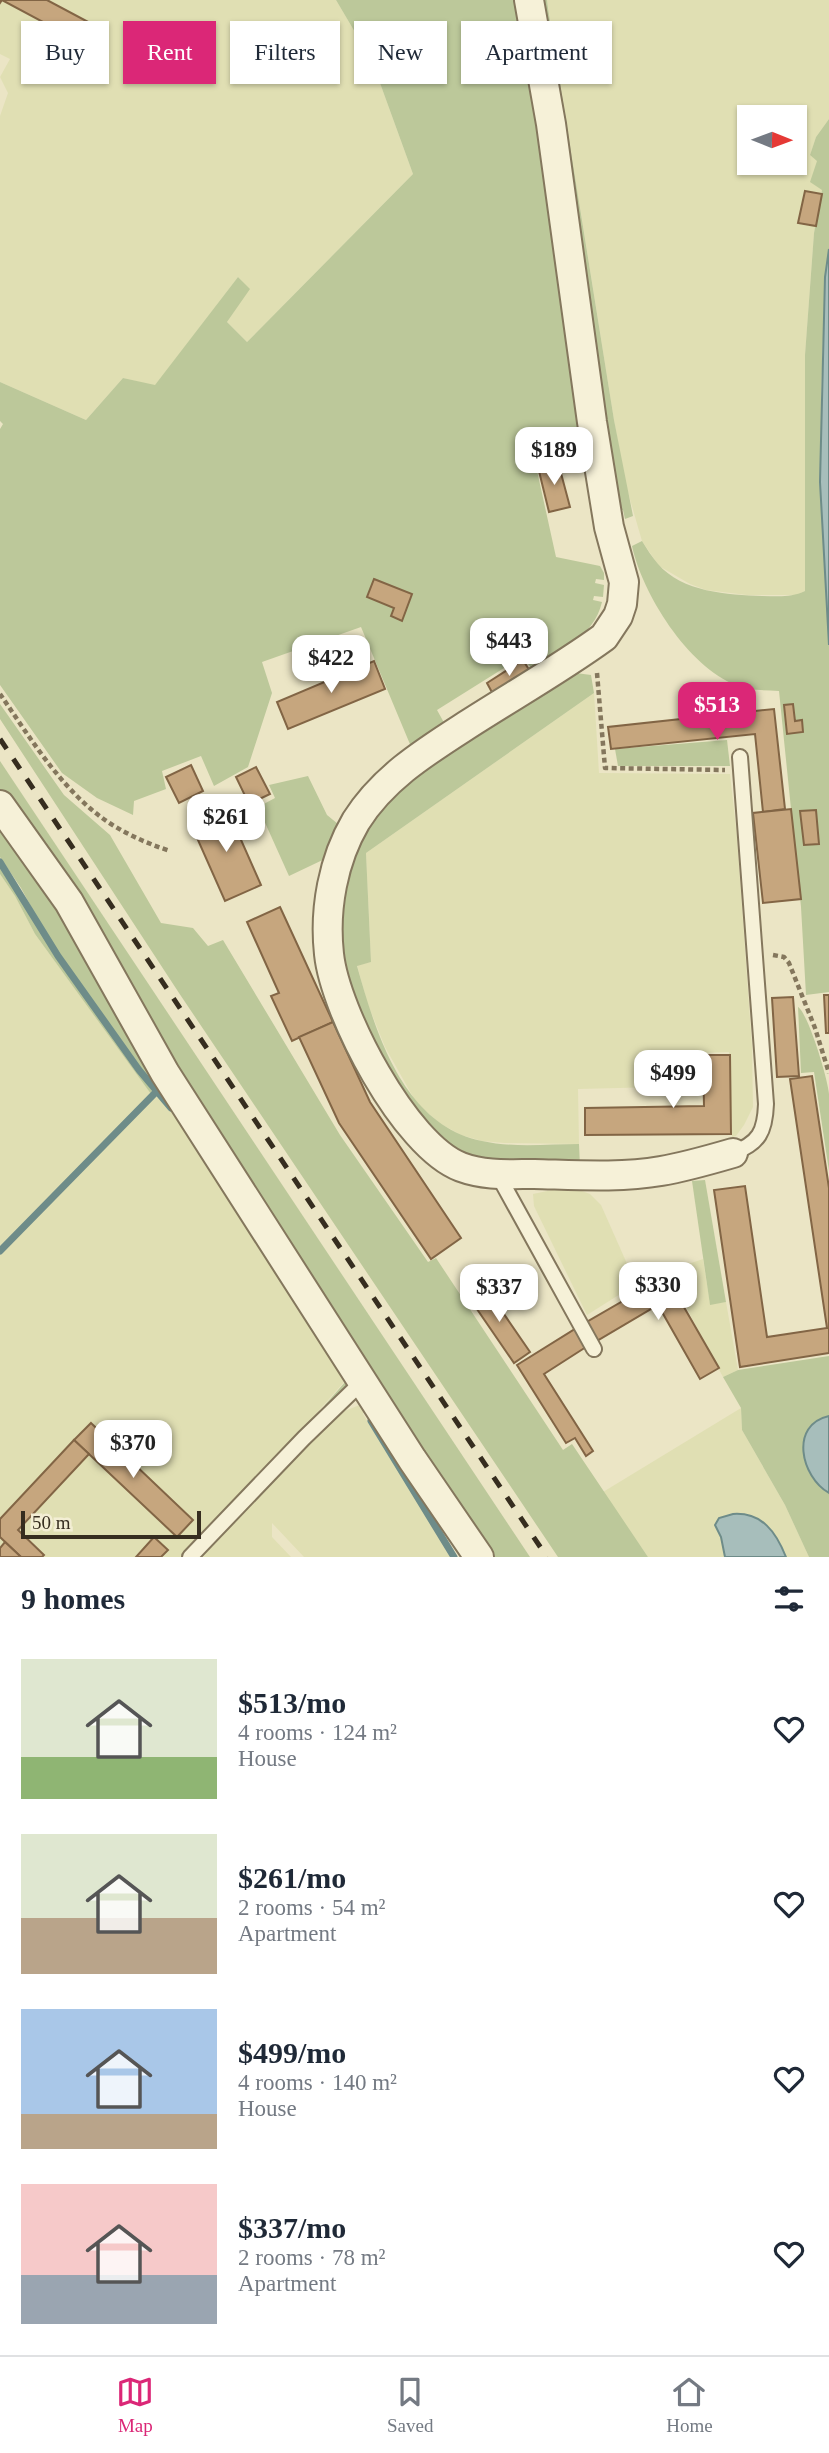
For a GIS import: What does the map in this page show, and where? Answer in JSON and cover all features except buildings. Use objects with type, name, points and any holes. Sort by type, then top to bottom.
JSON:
[{"type":"street","points":[[529,0],[551,124],[609,527],[624,582],[622,604],[618,616],[604,637],[434,746],[387,782],[374,796],[348,837],[335,870],[328,939],[334,977],[346,1012],[384,1087],[414,1131],[431,1149],[457,1166],[498,1175],[635,1174],[660,1171],[733,1153]]},
{"type":"street","points":[[0,804],[69,902],[165,1073],[478,1557]]},
{"type":"lane","points":[[733,1153],[755,1141],[765,1121],[766,1104],[740,763]]},
{"type":"lane","points":[[498,1175],[594,1349]]},
{"type":"lane","points":[[190,1557],[303,1438],[363,1381]]},
{"type":"path","points":[[594,644],[605,768],[740,763]]},
{"type":"path","points":[[0,694],[52,765],[89,807],[136,839],[170,851]]},
{"type":"path","points":[[755,956],[778,955],[789,963],[816,1028],[829,1073]]},
{"type":"green space","points":[[0,0],[336,0],[354,30],[354,84],[380,84],[413,174],[247,342],[227,322],[249,289],[238,277],[155,386],[123,378],[86,420],[0,382],[0,116],[8,93],[0,77],[10,59],[0,54]]},
{"type":"green space","points":[[336,0],[521,0],[524,21],[461,21],[461,84],[533,84],[584,439],[532,448],[556,557],[600,566],[604,580],[596,579],[595,583],[604,585],[603,597],[594,596],[593,600],[602,602],[591,625],[564,649],[531,668],[523,656],[437,710],[447,728],[412,749],[361,627],[262,662],[272,693],[248,767],[214,786],[201,756],[162,771],[166,789],[134,801],[133,815],[97,798],[62,773],[0,685],[0,429],[3,424],[0,421],[0,382],[86,420],[123,378],[155,385],[238,277],[250,289],[227,322],[247,342],[413,174],[380,84],[447,84],[447,21],[354,21],[354,30]]},
{"type":"green space","points":[[536,0],[547,0],[550,21],[539,21]]},
{"type":"green space","points":[[547,0],[829,0],[829,119],[816,137],[810,155],[817,160],[822,190],[814,233],[805,355],[805,591],[797,595],[747,595],[706,590],[659,566],[642,541],[625,482],[560,84],[612,84],[612,21],[550,21]]},
{"type":"green space","points":[[550,84],[560,84],[614,420],[633,516],[625,519],[623,510],[618,510]]},
{"type":"green space","points":[[829,119],[829,249],[825,277],[821,399],[829,645],[829,992],[806,995],[801,907],[779,691],[741,687],[718,676],[701,662],[685,646],[657,606],[637,565],[632,546],[642,541],[668,573],[680,581],[706,590],[735,595],[779,596],[805,591],[805,355],[814,233],[822,190],[810,182],[817,161],[810,155],[816,137]]},
{"type":"green space","points":[[576,673],[591,675],[594,693],[366,853],[371,962],[357,966],[373,1019],[397,1073],[413,1096],[432,1116],[455,1132],[494,1143],[579,1144],[580,1167],[474,1158],[439,1137],[423,1121],[374,1048],[340,962],[340,916],[353,849],[387,795],[564,676]]},
{"type":"green space","points":[[594,693],[599,773],[730,774],[752,1047],[753,1107],[736,1136],[732,1137],[729,1052],[699,1053],[699,1086],[578,1089],[579,1144],[504,1143],[461,1135],[441,1124],[417,1104],[385,1047],[367,1002],[357,965],[371,962],[366,853]]},
{"type":"green space","points":[[0,704],[64,795],[110,835],[161,923],[193,928],[208,946],[223,940],[340,1135],[428,1262],[436,1258],[563,1450],[572,1444],[648,1557],[558,1557],[179,993],[0,719]]},
{"type":"green space","points":[[727,740],[730,766],[618,766],[615,749]]},
{"type":"green space","points":[[0,761],[530,1557],[484,1557],[12,811],[0,791]]},
{"type":"green space","points":[[308,776],[327,815],[338,824],[339,837],[331,856],[289,876],[258,807],[275,798],[269,785]]},
{"type":"green space","points":[[0,826],[13,836],[351,1379],[337,1398],[324,1406],[346,1381],[168,1099],[158,1091],[139,1066],[47,936],[21,888],[0,857]]},
{"type":"green space","points":[[0,866],[57,959],[153,1092],[151,1094],[35,934],[0,874]]},
{"type":"green space","points":[[0,874],[35,934],[151,1094],[0,1248]]},
{"type":"green space","points":[[798,1007],[812,1033],[828,1086],[829,1171],[814,1072],[801,1073]]},
{"type":"green space","points":[[156,1095],[165,1103],[214,1174],[320,1339],[344,1382],[238,1499],[249,1509],[252,1501],[339,1413],[360,1405],[452,1557],[304,1557],[272,1523],[272,1537],[291,1557],[0,1557],[0,1255]]},
{"type":"green space","points":[[705,1180],[726,1302],[710,1305],[692,1181]]},
{"type":"green space","points":[[557,1189],[579,1190],[590,1194],[601,1205],[636,1284],[587,1315],[534,1206],[533,1194]]},
{"type":"green space","points":[[703,1259],[710,1304],[726,1302],[738,1370],[723,1377],[667,1271]]},
{"type":"green space","points":[[829,1356],[829,1416],[816,1421],[808,1430],[804,1440],[804,1452],[812,1475],[829,1493],[829,1557],[809,1557],[785,1505],[742,1430],[741,1408],[723,1377],[738,1370]]},
{"type":"green space","points":[[741,1408],[742,1430],[785,1505],[809,1557],[786,1557],[777,1540],[753,1516],[740,1514],[719,1518],[715,1524],[725,1557],[648,1557],[603,1492]]},
{"type":"water","points":[[829,249],[829,645],[820,482],[825,277]]},
{"type":"water","points":[[829,1416],[829,1493],[819,1485],[806,1464],[804,1440],[816,1421]]},
{"type":"water","points":[[733,1514],[752,1516],[767,1525],[778,1539],[786,1557],[725,1557],[721,1537],[715,1525],[719,1518]]},
{"type":"waterway","points":[[0,862],[58,956],[139,1070],[171,1108]]},
{"type":"waterway","points":[[0,1251],[156,1092]]},
{"type":"waterway","points":[[371,1421],[454,1557]]},
{"type":"railway","points":[[0,739],[547,1557]]}]
